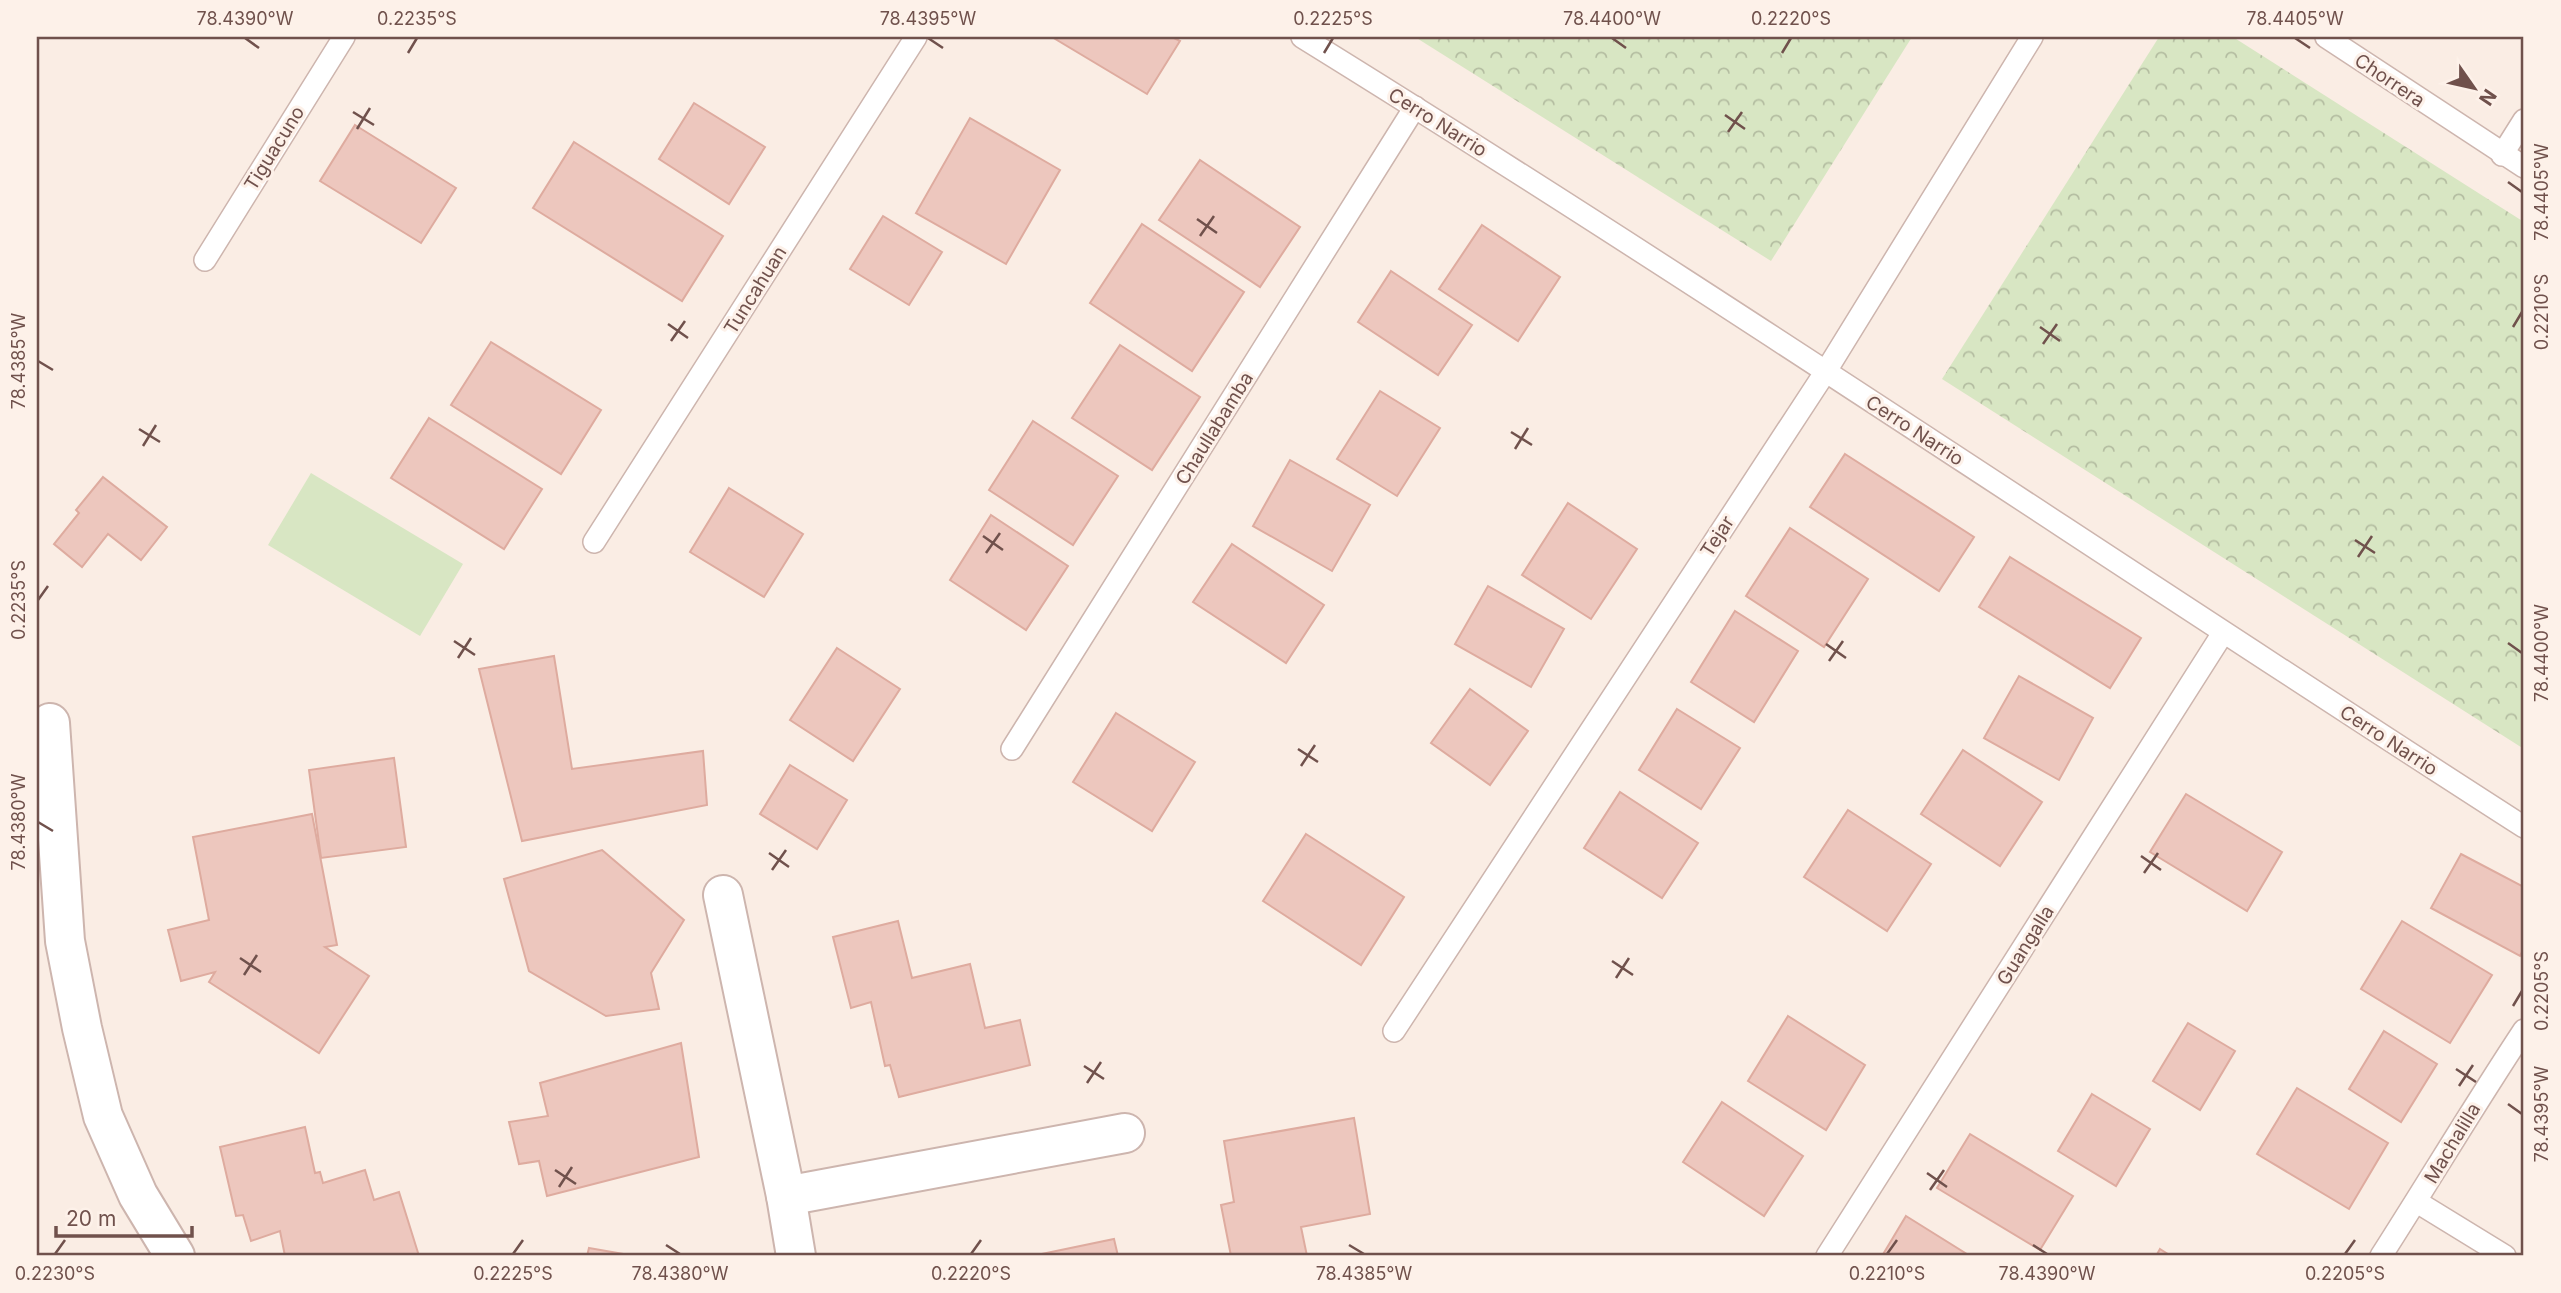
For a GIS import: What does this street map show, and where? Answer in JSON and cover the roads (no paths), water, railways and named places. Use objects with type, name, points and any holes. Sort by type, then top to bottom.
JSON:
[{"type":"street","points":[[50,723],[65,941],[82,1028],[103,1116],[138,1195],[175,1256]]},
{"type":"street","points":[[723,895],[796,1256]]},
{"type":"street","points":[[786,1196],[1125,1133]]},
{"type":"lane","name":"Tiguacuno","points":[[205,260],[344,37]]},
{"type":"lane","name":"Tuncahuan","points":[[594,542],[916,37]]},
{"type":"lane","name":"Cerro Narrio","points":[[1302,37],[1826,371],[2223,633],[2524,827]]},
{"type":"lane","name":"Tejar","points":[[1394,1031],[1826,371],[2032,37]]},
{"type":"lane","name":"Chorrera","points":[[2326,37],[2524,167]]},
{"type":"lane","name":"Chaullabamba","points":[[1013,749],[1415,107]]},
{"type":"lane","points":[[2502,155],[2524,120]]},
{"type":"lane","name":"Guangalla","points":[[1827,1256],[2223,633]]},
{"type":"lane","name":"Machalilla","points":[[2381,1256],[2524,1030]]},
{"type":"lane","points":[[2417,1202],[2505,1256]]}]
